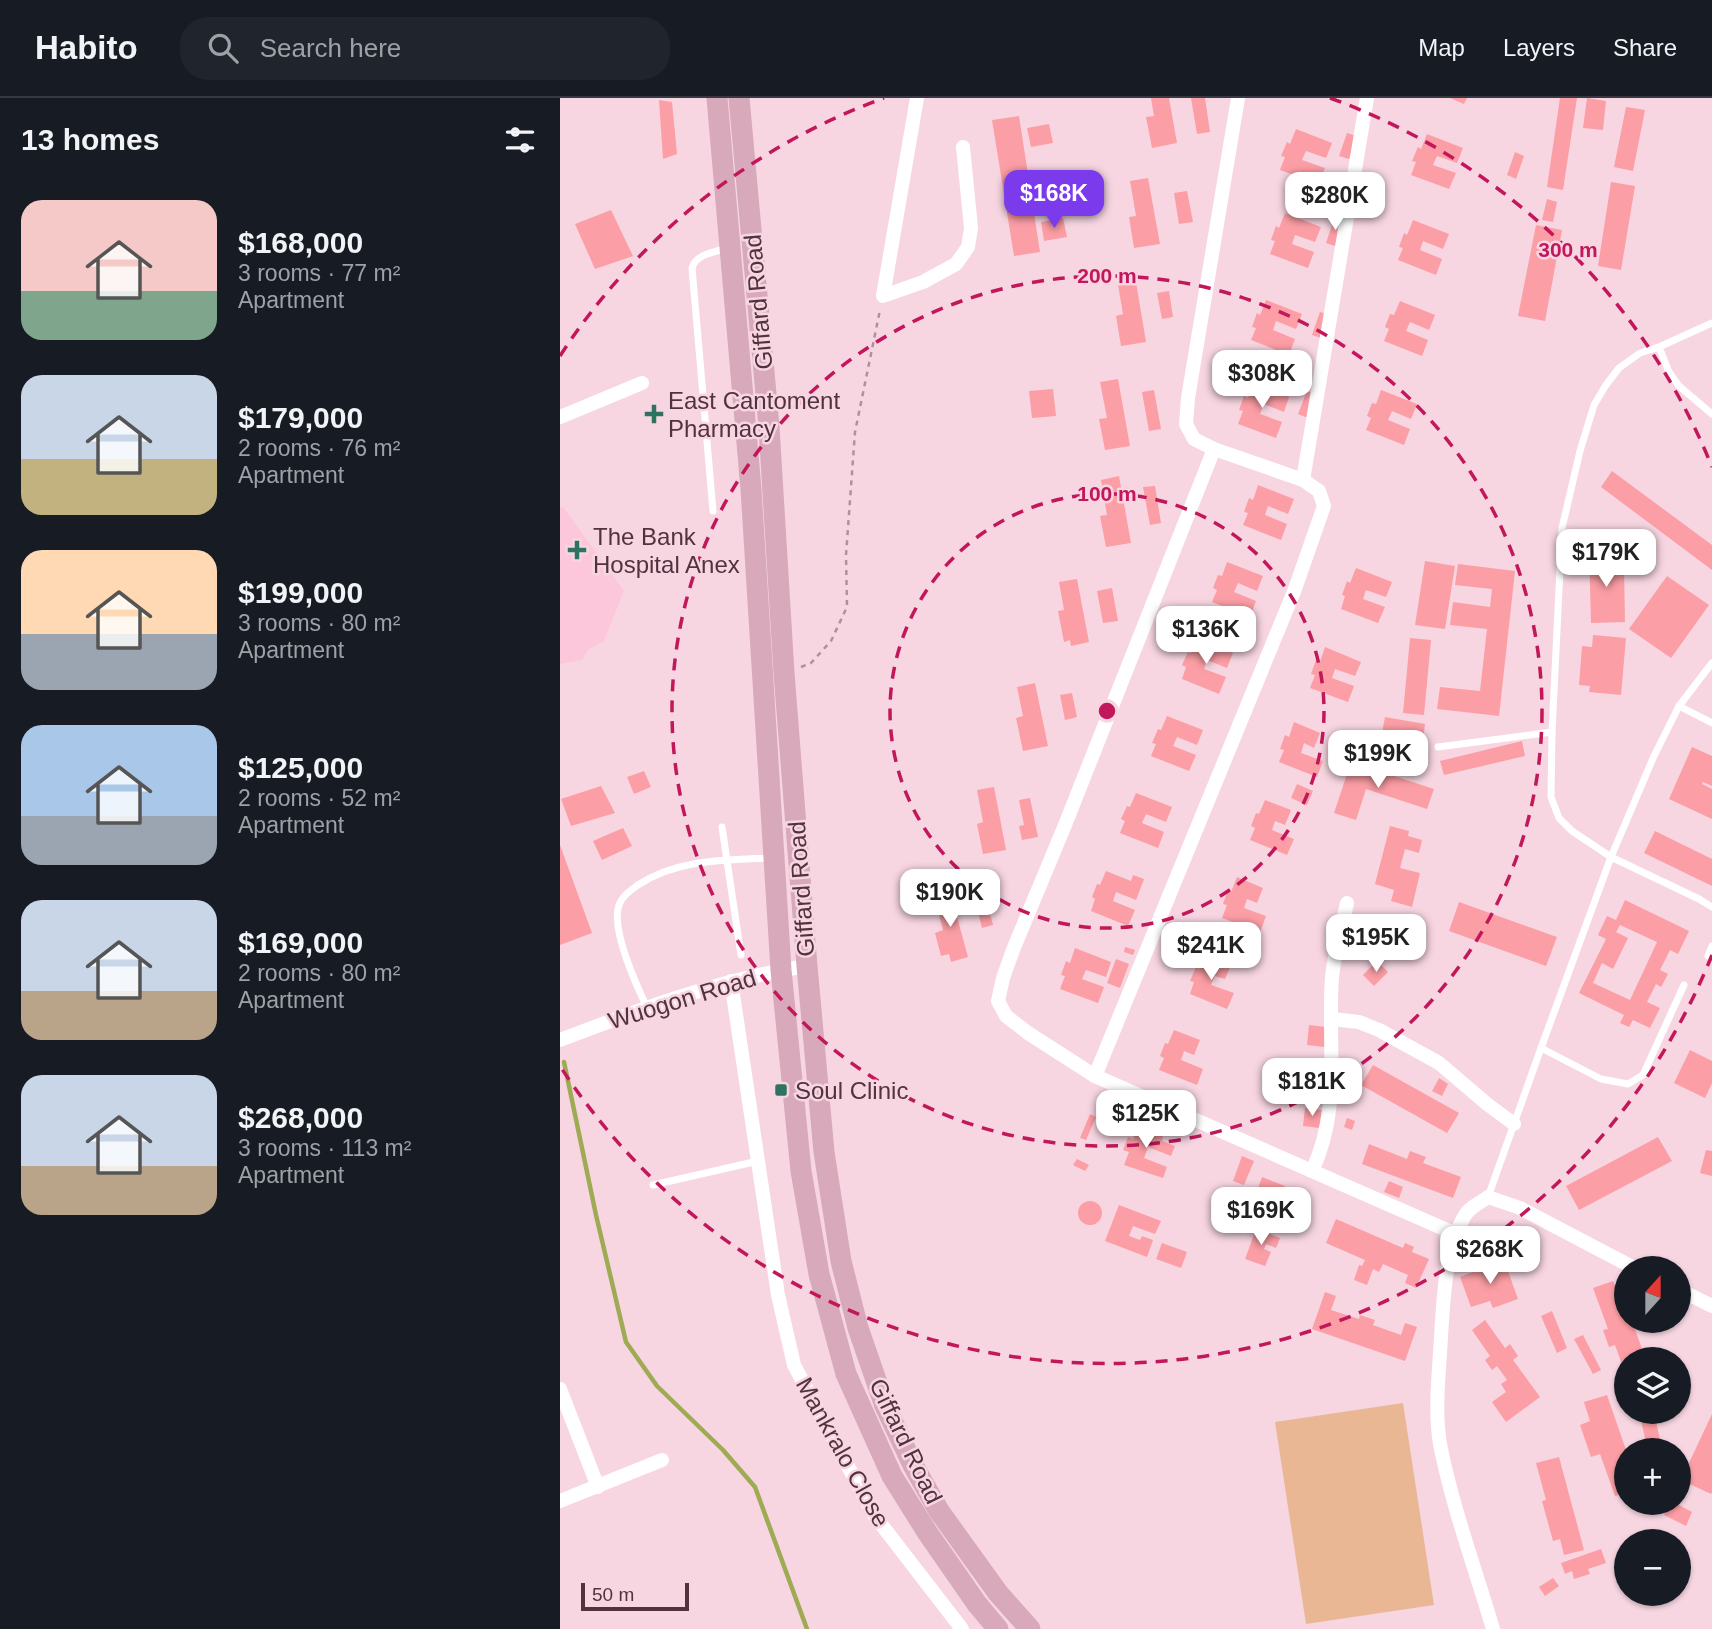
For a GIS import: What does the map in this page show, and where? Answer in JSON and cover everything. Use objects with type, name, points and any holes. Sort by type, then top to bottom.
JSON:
[{"type":"main road","name":"Giffard Road","points":[[717,98],[751,489],[781,970],[801,1171],[820,1274],[846,1374],[892,1476],[934,1542],[977,1604],[998,1629]]},
{"type":"main road","name":"Giffard Road","points":[[739,98],[769,427],[784,673],[807,965],[824,1152],[841,1261],[858,1328],[885,1406],[919,1476],[939,1511],[998,1594],[1030,1629]]},
{"type":"street","points":[[917,98],[883,296],[923,282],[956,264],[968,247],[971,228],[963,147]]},
{"type":"street","points":[[1095,1076],[1295,589],[1324,506],[1319,491],[1303,480],[1214,449],[1194,439],[1186,425],[1192,373],[1238,98]]},
{"type":"street","points":[[1303,480],[1367,98]]},
{"type":"street","points":[[560,417],[642,383]]},
{"type":"street","points":[[1214,449],[1013,950],[998,1001],[1006,1016],[1095,1076],[1455,1234]]},
{"type":"street","points":[[1312,1171],[1321,1153],[1332,1096],[1332,977],[1347,903]]},
{"type":"street","name":"Wuogon Road","points":[[560,1040],[647,1007],[730,981],[807,965]]},
{"type":"street","name":"Mankralo Close","points":[[730,981],[778,1295],[794,1365],[874,1515],[962,1629]]},
{"type":"street","points":[[1332,1019],[1359,1022],[1379,1030],[1438,1063],[1514,1124]]},
{"type":"street","points":[[1493,1629],[1440,1441],[1437,1397],[1447,1275],[1455,1234],[1465,1213],[1488,1197],[1520,1208],[1614,1257]]},
{"type":"street","points":[[1691,1296],[1712,1306]]},
{"type":"street","points":[[560,1389],[598,1487]]},
{"type":"street","points":[[560,1501],[662,1460]]},
{"type":"lane","points":[[713,511],[692,268],[697,258],[730,247]]},
{"type":"lane","points":[[1712,323],[1640,354],[1619,368],[1605,384],[1594,405],[1562,528],[1551,797],[1559,818],[1572,831],[1611,857],[1712,907]]},
{"type":"lane","points":[[1659,347],[1669,372],[1679,386],[1712,414]]},
{"type":"lane","points":[[1488,1197],[1611,857],[1654,755],[1679,706],[1712,663]]},
{"type":"lane","points":[[1679,706],[1712,723]]},
{"type":"lane","points":[[1438,747],[1552,732]]},
{"type":"lane","points":[[722,827],[741,955]]},
{"type":"lane","points":[[647,1007],[631,974],[618,926],[618,908],[626,894],[648,878],[672,869],[708,861],[774,858]]},
{"type":"lane","points":[[1709,957],[1712,946]]},
{"type":"lane","points":[[1541,1048],[1601,1079],[1628,1084],[1643,1075],[1684,985]]},
{"type":"lane","points":[[653,1185],[758,1161]]},
{"type":"path","points":[[784,673],[811,663],[831,641],[847,607],[846,555],[855,432],[883,296]]},
{"type":"shaded area","name":"The Bank Hospital Anex","points":[[563,507],[624,591],[604,641],[588,650],[582,660],[560,664],[560,508]]},
{"type":"shaded area","points":[[1403,1403],[1434,1605],[1306,1624],[1275,1422]]},
{"type":"building","points":[[1151,98],[1169,98],[1177,143],[1152,148],[1146,117],[1154,116]]},
{"type":"building","points":[[1191,98],[1205,98],[1210,132],[1197,134]]},
{"type":"building","points":[[1450,98],[1467,98],[1464,104]]},
{"type":"building","points":[[1560,98],[1577,98],[1563,190],[1547,187]]},
{"type":"building","points":[[1587,98],[1606,101],[1603,130],[1583,128]]},
{"type":"building","points":[[659,100],[672,102],[677,154],[663,159]]},
{"type":"building","points":[[1626,107],[1645,110],[1633,171],[1614,167]]},
{"type":"building","points":[[1019,116],[1040,252],[1014,256],[992,120]]},
{"type":"building","points":[[1049,124],[1053,143],[1031,147],[1027,128]]},
{"type":"building","points":[[1296,129],[1332,143],[1326,158],[1306,151],[1302,160],[1325,168],[1318,184],[1280,170],[1285,157],[1281,156]]},
{"type":"building","points":[[1347,133],[1357,136],[1349,159],[1339,156]]},
{"type":"building","points":[[1427,134],[1463,148],[1457,163],[1437,156],[1433,165],[1456,173],[1449,189],[1411,175],[1416,162],[1412,161]]},
{"type":"building","points":[[1515,152],[1524,156],[1516,179],[1507,175]]},
{"type":"building","points":[[1056,173],[1060,192],[1037,196],[1034,177]]},
{"type":"building","points":[[1148,178],[1160,244],[1134,248],[1129,217],[1136,216],[1130,181]]},
{"type":"building","points":[[1611,182],[1635,186],[1621,270],[1598,266]]},
{"type":"building","points":[[1187,191],[1193,222],[1179,224],[1174,193]]},
{"type":"building","points":[[1547,199],[1557,202],[1553,222],[1542,220]]},
{"type":"building","points":[[611,210],[633,256],[595,269],[575,224]]},
{"type":"building","points":[[1285,213],[1321,227],[1315,242],[1295,235],[1292,244],[1314,252],[1308,268],[1270,254],[1275,241],[1271,240],[1276,226],[1279,228]]},
{"type":"building","points":[[1063,218],[1067,237],[1044,241],[1041,222]]},
{"type":"building","points":[[1334,219],[1344,223],[1335,246],[1326,243]]},
{"type":"building","points":[[1413,220],[1449,234],[1443,249],[1423,241],[1420,250],[1442,259],[1436,275],[1398,260],[1403,248],[1399,247],[1404,233],[1407,235]]},
{"type":"building","points":[[1536,225],[1562,230],[1545,321],[1518,316]]},
{"type":"building","points":[[1135,276],[1146,342],[1121,346],[1116,316],[1123,314],[1117,279]]},
{"type":"building","points":[[1169,291],[1173,317],[1162,319],[1157,293]]},
{"type":"building","points":[[1266,300],[1302,314],[1296,329],[1276,321],[1273,330],[1295,339],[1289,355],[1251,340],[1256,328],[1252,327],[1257,313],[1260,315]]},
{"type":"building","points":[[1400,301],[1435,315],[1429,330],[1410,322],[1406,331],[1428,340],[1422,356],[1384,341],[1389,329],[1385,327],[1390,314],[1394,315]]},
{"type":"building","points":[[1320,312],[1330,315],[1321,338],[1312,335]]},
{"type":"building","points":[[1118,379],[1130,446],[1105,450],[1099,419],[1107,418],[1100,382]]},
{"type":"building","points":[[1254,383],[1289,397],[1284,412],[1264,404],[1260,414],[1282,422],[1276,438],[1238,424],[1243,411],[1239,410],[1244,396],[1248,398]]},
{"type":"building","points":[[1053,389],[1056,416],[1032,418],[1029,391]]},
{"type":"building","points":[[1154,390],[1161,429],[1149,431],[1142,392]]},
{"type":"building","points":[[1381,390],[1417,404],[1411,419],[1392,411],[1388,420],[1410,429],[1404,445],[1366,430],[1371,418],[1367,416],[1372,403],[1376,404]]},
{"type":"building","points":[[1307,391],[1317,395],[1308,418],[1298,414]]},
{"type":"building","points":[[1612,471],[1712,545],[1712,570],[1601,487]]},
{"type":"building","points":[[1119,476],[1131,543],[1106,547],[1100,516],[1107,515],[1101,480]]},
{"type":"building","points":[[1258,485],[1294,499],[1288,514],[1268,506],[1265,515],[1287,524],[1281,540],[1243,525],[1248,513],[1244,512],[1249,498],[1253,500]]},
{"type":"building","points":[[1155,486],[1161,523],[1150,525],[1143,487]]},
{"type":"building","points":[[1609,551],[1609,557],[1614,557],[1614,569],[1624,569],[1625,622],[1591,623],[1589,552]]},
{"type":"building","points":[[1425,561],[1455,566],[1445,629],[1415,625]]},
{"type":"building","points":[[1227,562],[1263,576],[1257,591],[1238,583],[1234,592],[1256,601],[1250,617],[1212,602],[1217,590],[1213,588],[1218,575],[1222,576]]},
{"type":"building","points":[[1458,564],[1515,571],[1499,716],[1437,709],[1440,687],[1480,691],[1487,629],[1450,625],[1453,602],[1490,607],[1492,589],[1455,585]]},
{"type":"building","points":[[1356,568],[1392,582],[1386,597],[1366,590],[1363,599],[1385,607],[1378,623],[1341,609],[1347,581],[1350,583]]},
{"type":"building","points":[[1667,576],[1709,605],[1671,658],[1629,629]]},
{"type":"building","points":[[1077,579],[1089,642],[1071,646],[1070,640],[1064,642],[1058,611],[1064,610],[1059,582]]},
{"type":"building","points":[[1112,588],[1118,621],[1103,623],[1097,591]]},
{"type":"building","points":[[1593,635],[1626,638],[1621,695],[1589,692],[1590,686],[1579,685],[1582,646],[1592,647]]},
{"type":"building","points":[[1410,638],[1431,640],[1424,715],[1403,713]]},
{"type":"building","points":[[1197,639],[1233,653],[1227,668],[1207,660],[1204,669],[1226,677],[1219,694],[1182,679],[1186,667],[1182,665]]},
{"type":"building","points":[[1325,647],[1361,662],[1355,676],[1335,669],[1332,678],[1354,686],[1348,702],[1310,688],[1315,675],[1311,674],[1316,660],[1320,662]]},
{"type":"building","points":[[1035,683],[1048,746],[1023,751],[1016,718],[1023,716],[1017,687]]},
{"type":"building","points":[[1072,693],[1077,717],[1065,720],[1060,695]]},
{"type":"building","points":[[1167,716],[1203,730],[1197,745],[1177,737],[1173,746],[1196,755],[1189,771],[1151,756],[1156,744],[1152,743]]},
{"type":"building","points":[[1385,717],[1425,724],[1423,740],[1382,733]]},
{"type":"building","points":[[1294,722],[1320,733],[1314,748],[1304,743],[1301,753],[1323,761],[1317,777],[1279,762],[1284,750],[1280,749],[1285,735],[1289,737]]},
{"type":"building","points":[[1379,738],[1399,741],[1395,763],[1375,759]]},
{"type":"building","points":[[1522,741],[1525,756],[1444,775],[1440,761]]},
{"type":"building","points":[[1692,747],[1712,756],[1712,786],[1703,782],[1702,784],[1712,789],[1712,819],[1669,799]]},
{"type":"building","points":[[1351,762],[1434,789],[1427,809],[1366,789],[1356,820],[1334,813]]},
{"type":"building","points":[[644,771],[651,787],[634,794],[627,777]]},
{"type":"building","points":[[1297,784],[1313,791],[1307,805],[1291,798]]},
{"type":"building","points":[[601,786],[615,813],[571,826],[561,799]]},
{"type":"building","points":[[994,787],[1006,850],[983,854],[977,824],[983,822],[977,790]]},
{"type":"building","points":[[1136,793],[1172,807],[1166,822],[1146,814],[1142,823],[1164,832],[1158,848],[1120,833],[1125,821],[1121,819]]},
{"type":"building","points":[[1030,798],[1038,837],[1022,840],[1019,826],[1024,825],[1019,800]]},
{"type":"building","points":[[1265,800],[1291,810],[1285,825],[1275,821],[1272,830],[1294,839],[1287,855],[1250,840],[1255,828],[1251,826]]},
{"type":"building","points":[[1390,826],[1409,831],[1408,836],[1422,840],[1419,853],[1405,849],[1400,868],[1420,873],[1412,907],[1391,901],[1394,890],[1375,884]]},
{"type":"building","points":[[623,828],[632,846],[602,860],[593,841]]},
{"type":"building","points":[[1655,831],[1712,859],[1712,886],[1644,853]]},
{"type":"building","points":[[560,845],[592,933],[560,945]]},
{"type":"building","points":[[1106,871],[1131,881],[1133,875],[1144,879],[1136,900],[1116,892],[1113,901],[1135,910],[1128,926],[1091,911],[1095,899],[1092,897]]},
{"type":"building","points":[[1237,877],[1263,888],[1257,903],[1247,899],[1244,908],[1266,916],[1260,932],[1222,918],[1227,905],[1223,904],[1228,890],[1231,892]]},
{"type":"building","points":[[950,891],[968,957],[951,962],[949,954],[941,956],[935,933],[943,930],[934,895]]},
{"type":"building","points":[[1625,900],[1689,931],[1678,954],[1670,950],[1660,970],[1668,974],[1661,987],[1656,984],[1647,1002],[1660,1008],[1650,1028],[1633,1020],[1629,1027],[1620,1023],[1624,1015],[1579,993],[1606,939],[1598,935],[1607,916],[1616,920]],"holes":[[[1620,925],[1657,942],[1630,1000],[1593,983],[1602,963],[1613,969],[1628,938],[1616,932]]]},
{"type":"building","points":[[987,902],[993,925],[982,928],[976,904]]},
{"type":"building","points":[[1459,902],[1557,937],[1546,966],[1449,931]]},
{"type":"building","points":[[1125,947],[1135,950],[1133,955],[1124,952]]},
{"type":"building","points":[[1075,948],[1111,962],[1106,977],[1086,970],[1082,979],[1104,987],[1098,1003],[1060,989],[1065,976],[1061,975],[1066,961],[1070,963]]},
{"type":"building","points":[[1205,954],[1231,965],[1225,979],[1215,976],[1211,985],[1234,993],[1227,1009],[1190,994],[1194,982],[1190,981]]},
{"type":"building","points":[[1116,959],[1129,964],[1120,988],[1107,983]]},
{"type":"building","points":[[1377,961],[1388,972],[1374,986],[1363,975]]},
{"type":"building","points":[[1309,1025],[1326,1027],[1324,1047],[1307,1045]]},
{"type":"building","points":[[1174,1030],[1200,1040],[1194,1055],[1184,1051],[1181,1060],[1203,1069],[1197,1085],[1159,1070],[1164,1058],[1160,1056]]},
{"type":"building","points":[[1690,1050],[1712,1061],[1712,1083],[1705,1098],[1674,1083]]},
{"type":"building","points":[[1309,1062],[1327,1066],[1323,1084],[1306,1081]]},
{"type":"building","points":[[1373,1065],[1459,1113],[1447,1133],[1361,1085]]},
{"type":"building","points":[[1439,1078],[1448,1084],[1442,1096],[1432,1091]]},
{"type":"building","points":[[1305,1108],[1322,1110],[1319,1128],[1303,1126]]},
{"type":"building","points":[[1090,1114],[1096,1117],[1086,1140],[1080,1138]]},
{"type":"building","points":[[1347,1118],[1355,1121],[1352,1130],[1344,1127]]},
{"type":"building","points":[[1140,1121],[1153,1125],[1151,1132],[1163,1136],[1162,1141],[1175,1146],[1171,1156],[1148,1147],[1144,1158],[1167,1167],[1163,1178],[1124,1165],[1129,1152],[1123,1150],[1128,1137],[1133,1139]]},
{"type":"building","points":[[1658,1137],[1672,1161],[1579,1210],[1566,1186]]},
{"type":"building","points":[[1369,1144],[1407,1159],[1410,1151],[1426,1157],[1423,1163],[1461,1177],[1453,1198],[1362,1164]]},
{"type":"building","points":[[1706,1150],[1712,1151],[1712,1176],[1700,1173]]},
{"type":"building","points":[[1242,1156],[1254,1161],[1244,1185],[1233,1181]]},
{"type":"building","points":[[1077,1159],[1089,1165],[1085,1171],[1073,1165]]},
{"type":"building","points":[[1262,1177],[1285,1186],[1275,1211],[1269,1208],[1268,1212],[1257,1208],[1260,1199],[1255,1197]]},
{"type":"building","points":[[1389,1181],[1403,1187],[1399,1198],[1384,1192]]},
{"type":"building","points":[[1090,1201],[1098,1205],[1102,1213],[1098,1221],[1090,1225],[1082,1221],[1078,1213],[1082,1205]]},
{"type":"building","points":[[1119,1205],[1161,1221],[1155,1234],[1133,1226],[1129,1236],[1140,1240],[1142,1236],[1153,1240],[1147,1257],[1105,1241]]},
{"type":"building","points":[[1336,1219],[1403,1248],[1405,1243],[1414,1247],[1412,1252],[1429,1259],[1416,1288],[1405,1283],[1408,1275],[1383,1264],[1379,1272],[1373,1269],[1367,1285],[1354,1280],[1359,1265],[1362,1266],[1365,1260],[1326,1243]]},
{"type":"building","points":[[1256,1229],[1280,1238],[1276,1248],[1266,1244],[1264,1249],[1271,1252],[1265,1266],[1245,1259]]},
{"type":"building","points":[[1162,1243],[1187,1252],[1181,1268],[1156,1259]]},
{"type":"building","points":[[1504,1260],[1518,1299],[1493,1308],[1490,1301],[1471,1307],[1460,1277]]},
{"type":"building","points":[[1613,1281],[1614,1334],[1637,1334],[1641,1347],[1609,1347],[1603,1330],[1608,1329],[1593,1288]]},
{"type":"building","points":[[1325,1292],[1336,1296],[1331,1310],[1359,1319],[1360,1315],[1375,1320],[1373,1325],[1401,1335],[1405,1323],[1417,1327],[1405,1361],[1312,1329]]},
{"type":"building","points":[[1552,1311],[1567,1348],[1557,1353],[1541,1316]]},
{"type":"building","points":[[1485,1320],[1505,1348],[1510,1344],[1518,1356],[1513,1360],[1540,1397],[1506,1422],[1492,1402],[1506,1392],[1501,1384],[1507,1380],[1497,1366],[1492,1370],[1485,1360],[1490,1356],[1472,1330]]},
{"type":"building","points":[[1583,1335],[1601,1370],[1593,1374],[1574,1339]]},
{"type":"building","points":[[1607,1395],[1614,1424],[1617,1424],[1622,1438],[1614,1438],[1614,1493],[1600,1454],[1591,1457],[1580,1425],[1590,1421],[1584,1402]]},
{"type":"building","points":[[1712,1414],[1711,1494],[1691,1485],[1691,1459]]},
{"type":"building","points":[[1642,1424],[1657,1424],[1660,1438],[1645,1438]]},
{"type":"building","points":[[1559,1457],[1584,1550],[1564,1555],[1560,1539],[1553,1541],[1542,1501],[1546,1500],[1536,1463]]},
{"type":"building","points":[[1664,1515],[1691,1515],[1686,1526]]},
{"type":"building","points":[[1601,1549],[1606,1563],[1588,1569],[1590,1574],[1574,1579],[1572,1571],[1565,1574],[1561,1563]]},
{"type":"building","points":[[1553,1578],[1559,1586],[1545,1596],[1539,1587]]},
{"type":"waterway","points":[[564,1062],[626,1342],[657,1386],[723,1450],[755,1487],[807,1629]]},
{"type":"place","name":"East Cantoment Pharmacy","points":[[654,414]]},
{"type":"place","name":"The Bank Hospital Anex","points":[[577,550]]},
{"type":"place","name":"Soul Clinic","points":[[781,1090]]}]
